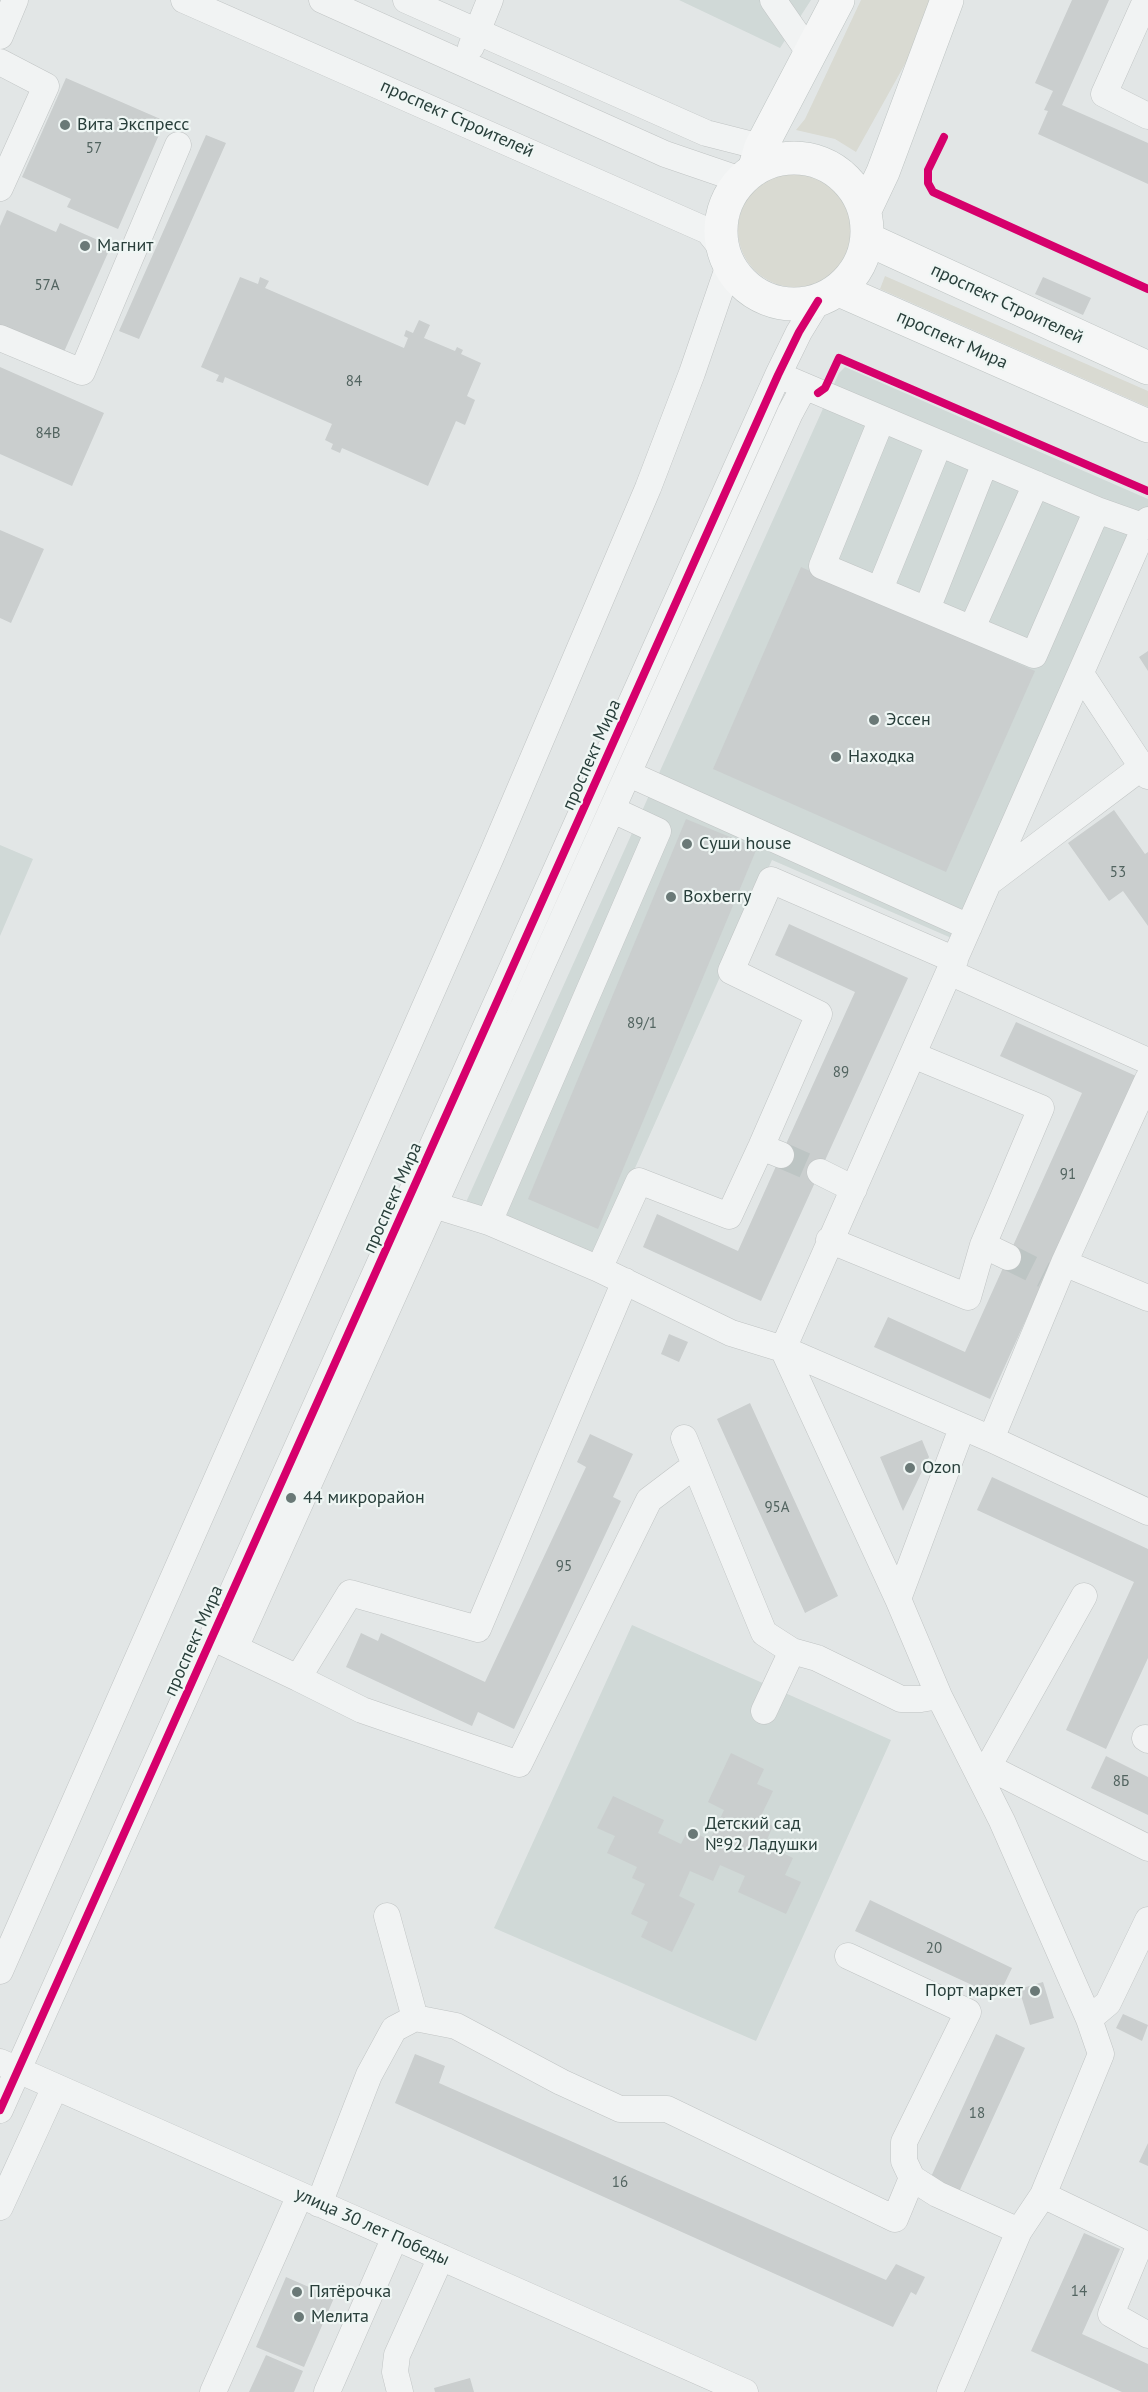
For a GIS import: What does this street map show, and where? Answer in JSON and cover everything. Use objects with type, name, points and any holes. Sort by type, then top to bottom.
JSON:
[{"type":"main road","points":[[838,0],[809,52],[752,166],[730,195],[723,213],[720,231],[726,257],[741,282],[757,295],[777,303],[798,305],[829,295],[858,267],[866,224],[883,172],[946,0]]},
{"type":"main road","points":[[752,166],[786,159],[803,159],[819,163],[848,181],[866,224]]},
{"type":"main road","name":"проспект Строителей","points":[[866,224],[1148,368]]},
{"type":"main road","name":"проспект Мира","points":[[829,295],[1066,390],[1148,426]]},
{"type":"street","points":[[0,36],[15,0]]},
{"type":"street","name":"проспект Строителей","points":[[184,0],[708,231],[726,257]]},
{"type":"street","points":[[322,0],[676,158],[752,166]]},
{"type":"street","points":[[406,0],[706,133],[752,166]]},
{"type":"street","points":[[464,64],[490,0]]},
{"type":"street","points":[[773,0],[809,52]]},
{"type":"street","points":[[1146,0],[1104,94],[1148,116]]},
{"type":"street","points":[[0,62],[46,86],[0,188]]},
{"type":"street","points":[[0,338],[82,372],[178,145]]},
{"type":"street","points":[[0,1971],[491,857],[648,488],[692,373],[726,257]]},
{"type":"street","name":"проспект Мира","points":[[0,2110],[9,2066],[212,1637],[778,375],[799,332],[829,295]]},
{"type":"street","points":[[778,375],[881,421],[1097,510],[1147,524],[854,1189],[829,1240],[783,1349],[898,1599],[939,1696],[984,1771],[1089,2019],[1101,2054],[1043,2195],[1020,2231],[950,2392]]},
{"type":"street","points":[[235,1648],[790,413],[804,387]]},
{"type":"street","points":[[881,421],[822,566],[1034,655],[1097,510]]},
{"type":"street","points":[[880,589],[939,444]]},
{"type":"street","points":[[927,609],[985,463]]},
{"type":"street","points":[[972,628],[1036,484]]},
{"type":"street","points":[[989,882],[1145,772],[1081,674]]},
{"type":"street","points":[[629,774],[969,927]]},
{"type":"street","points":[[489,1222],[658,831],[613,810]]},
{"type":"street","points":[[598,1269],[639,1181],[729,1216],[771,1151],[819,1014],[731,971],[771,880],[1148,1061]]},
{"type":"street","points":[[829,1240],[968,1297],[983,1245],[1041,1108],[913,1055]]},
{"type":"street","points":[[991,1439],[1055,1273],[1148,1079]]},
{"type":"street","points":[[820,1172],[854,1189]]},
{"type":"street","points":[[409,1198],[436,1204],[489,1222],[625,1281],[731,1333],[783,1349],[991,1439],[1148,1512]]},
{"type":"street","points":[[983,1245],[1008,1257]]},
{"type":"street","points":[[1055,1273],[1148,1298]]},
{"type":"street","points":[[298,1678],[350,1593],[478,1629],[625,1281]]},
{"type":"street","points":[[898,1599],[962,1428]]},
{"type":"street","points":[[684,1438],[764,1633],[792,1651],[817,1658],[901,1699],[939,1696]]},
{"type":"street","points":[[212,1637],[363,1710],[519,1764],[649,1500],[686,1472],[698,1473]]},
{"type":"street","points":[[984,1771],[1084,1596]]},
{"type":"street","points":[[764,1711],[792,1651]]},
{"type":"street","points":[[984,1771],[1146,1842]]},
{"type":"street","points":[[387,1916],[415,2018]]},
{"type":"street","points":[[1089,2019],[1108,2002],[1148,1920]]},
{"type":"street","points":[[848,1956],[968,2012],[904,2142],[904,2161],[912,2178],[937,2194],[1020,2231]]},
{"type":"street","points":[[213,2392],[310,2199],[369,2074],[394,2029],[415,2018],[456,2026],[561,2082],[620,2109],[668,2109],[895,2219],[912,2178]]},
{"type":"street","name":"улица 30 лет Победы","points":[[9,2066],[441,2257],[716,2386],[745,2392]]},
{"type":"street","points":[[0,2207],[55,2087]]},
{"type":"street","points":[[1043,2195],[1141,2242],[1111,2314],[1148,2335]]},
{"type":"street","points":[[327,2392],[395,2237]]},
{"type":"street","points":[[400,2392],[395,2372],[397,2355],[441,2257]]},
{"type":"shaded area","points":[[679,0],[811,0],[780,48]]},
{"type":"shaded area","points":[[861,0],[931,0],[915,46],[856,152],[835,139],[796,130],[805,119]]},
{"type":"shaded area","points":[[795,173],[817,177],[827,182],[843,198],[848,208],[852,230],[848,252],[843,262],[827,278],[817,283],[795,287],[773,283],[763,278],[747,262],[742,252],[738,230],[742,208],[747,198],[763,182],[773,177]]},
{"type":"shaded area","points":[[885,276],[1148,391],[1148,407],[880,289]]},
{"type":"shaded area","points":[[845,367],[1148,499],[1148,509],[956,940],[772,860],[587,1276],[458,1220],[839,373]]},
{"type":"shaded area","points":[[0,845],[33,859],[0,936]]},
{"type":"shaded area","name":"Детский сад №92 Ладушки","points":[[632,1625],[891,1740],[756,2041],[494,1928]]},
{"type":"building","points":[[1072,0],[1109,0],[1062,105],[1148,143],[1148,184],[1038,134],[1048,111],[1044,110],[1053,91],[1035,83]]},
{"type":"building","points":[[66,78],[165,121],[118,229],[67,207],[71,199],[22,177]]},
{"type":"building","points":[[206,135],[226,143],[139,339],[119,331]]},
{"type":"building","points":[[7,210],[56,232],[60,223],[111,246],[63,354],[0,326],[0,226]]},
{"type":"building","points":[[240,277],[258,284],[260,277],[269,281],[265,288],[404,348],[408,338],[404,336],[406,330],[413,333],[419,320],[430,325],[424,338],[455,351],[457,347],[463,350],[461,354],[481,363],[467,396],[475,400],[465,425],[456,421],[428,486],[342,448],[340,453],[331,449],[333,444],[325,440],[332,424],[225,377],[223,383],[216,381],[219,375],[201,367]]},
{"type":"building","points":[[1043,277],[1091,298],[1083,315],[1035,294]]},
{"type":"building","points":[[0,367],[104,413],[72,486],[0,454]]},
{"type":"building","points":[[0,530],[44,549],[11,623],[0,618]]},
{"type":"building","name":"Эссен","points":[[801,567],[1035,671],[946,872],[713,769]]},
{"type":"building","points":[[1148,651],[1148,671],[1139,657]]},
{"type":"building","points":[[1114,810],[1145,854],[1148,852],[1148,926],[1123,891],[1109,901],[1068,843]]},
{"type":"building","points":[[686,819],[757,848],[598,1229],[528,1199]]},
{"type":"building","points":[[789,924],[908,978],[761,1301],[643,1247],[657,1214],[738,1251],[855,992],[775,955]]},
{"type":"building","points":[[1016,1022],[1136,1076],[990,1399],[874,1347],[888,1317],[965,1352],[1082,1093],[1000,1056]]},
{"type":"building","points":[[669,1334],[688,1342],[679,1362],[661,1354]]},
{"type":"building","points":[[750,1403],[838,1596],[805,1613],[717,1419]]},
{"type":"building","points":[[590,1434],[633,1454],[613,1497],[621,1501],[514,1729],[478,1712],[472,1726],[346,1667],[361,1633],[378,1641],[381,1633],[485,1682],[586,1467],[577,1462]]},
{"type":"building","points":[[922,1440],[929,1457],[903,1511],[880,1457]]},
{"type":"building","points":[[992,1477],[1148,1549],[1148,1658],[1106,1749],[1066,1730],[1134,1582],[977,1510]]},
{"type":"building","points":[[731,1753],[764,1769],[757,1784],[773,1791],[759,1820],[773,1826],[765,1844],[793,1858],[785,1875],[801,1882],[786,1914],[738,1892],[745,1876],[720,1865],[713,1881],[690,1871],[679,1896],[695,1904],[672,1952],[641,1937],[648,1922],[631,1914],[645,1884],[632,1878],[637,1867],[607,1853],[615,1836],[597,1828],[613,1796],[664,1820],[658,1833],[681,1844],[688,1830],[710,1840],[724,1810],[708,1802]]},
{"type":"building","points":[[1106,1756],[1148,1777],[1148,1815],[1091,1788]]},
{"type":"building","points":[[870,1900],[1012,1968],[998,1997],[855,1931]]},
{"type":"building","points":[[1043,1982],[1054,2018],[1030,2025],[1019,1989]]},
{"type":"building","points":[[1123,2014],[1148,2025],[1142,2041],[1116,2028]]},
{"type":"building","points":[[996,2034],[1025,2048],[959,2192],[930,2179]]},
{"type":"building","points":[[415,2054],[445,2066],[439,2083],[886,2280],[896,2264],[925,2277],[916,2295],[911,2292],[893,2327],[395,2103]]},
{"type":"building","points":[[1148,2143],[1148,2166],[1139,2162]]},
{"type":"building","points":[[1084,2233],[1120,2249],[1082,2334],[1148,2364],[1148,2392],[1122,2392],[1031,2351]]},
{"type":"building","points":[[286,2277],[334,2298],[304,2367],[256,2347]]},
{"type":"building","points":[[266,2355],[303,2371],[294,2392],[249,2392]]},
{"type":"building","points":[[470,2378],[474,2392],[435,2392],[434,2388]]},
{"type":"tunnel","points":[[781,1155],[820,1172]]},
{"type":"tunnel","points":[[1008,1257],[1044,1275]]},
{"type":"cycle path","points":[[944,137],[928,170],[928,183],[933,192],[1148,289]]},
{"type":"cycle path","points":[[0,2110],[778,375],[799,332],[818,301]]},
{"type":"cycle path","points":[[818,393],[825,388],[839,358],[1148,491]]},
{"type":"place","name":"Вита Экспресс","points":[[65,125]]},
{"type":"place","name":"Магнит","points":[[85,246]]},
{"type":"place","name":"Эссен","points":[[874,720]]},
{"type":"place","name":"Находка","points":[[836,757]]},
{"type":"place","name":"Суши house","points":[[687,844]]},
{"type":"place","name":"Boxberry","points":[[671,897]]},
{"type":"place","name":"Ozon","points":[[910,1468]]},
{"type":"place","name":"44 микрорайон","points":[[291,1498]]},
{"type":"place","name":"Детский сад №92 Ладушки","points":[[693,1834]]},
{"type":"place","name":"Порт маркет","points":[[1035,1991]]},
{"type":"place","name":"Пятёрочка","points":[[297,2292]]},
{"type":"place","name":"Мелита","points":[[299,2317]]}]
